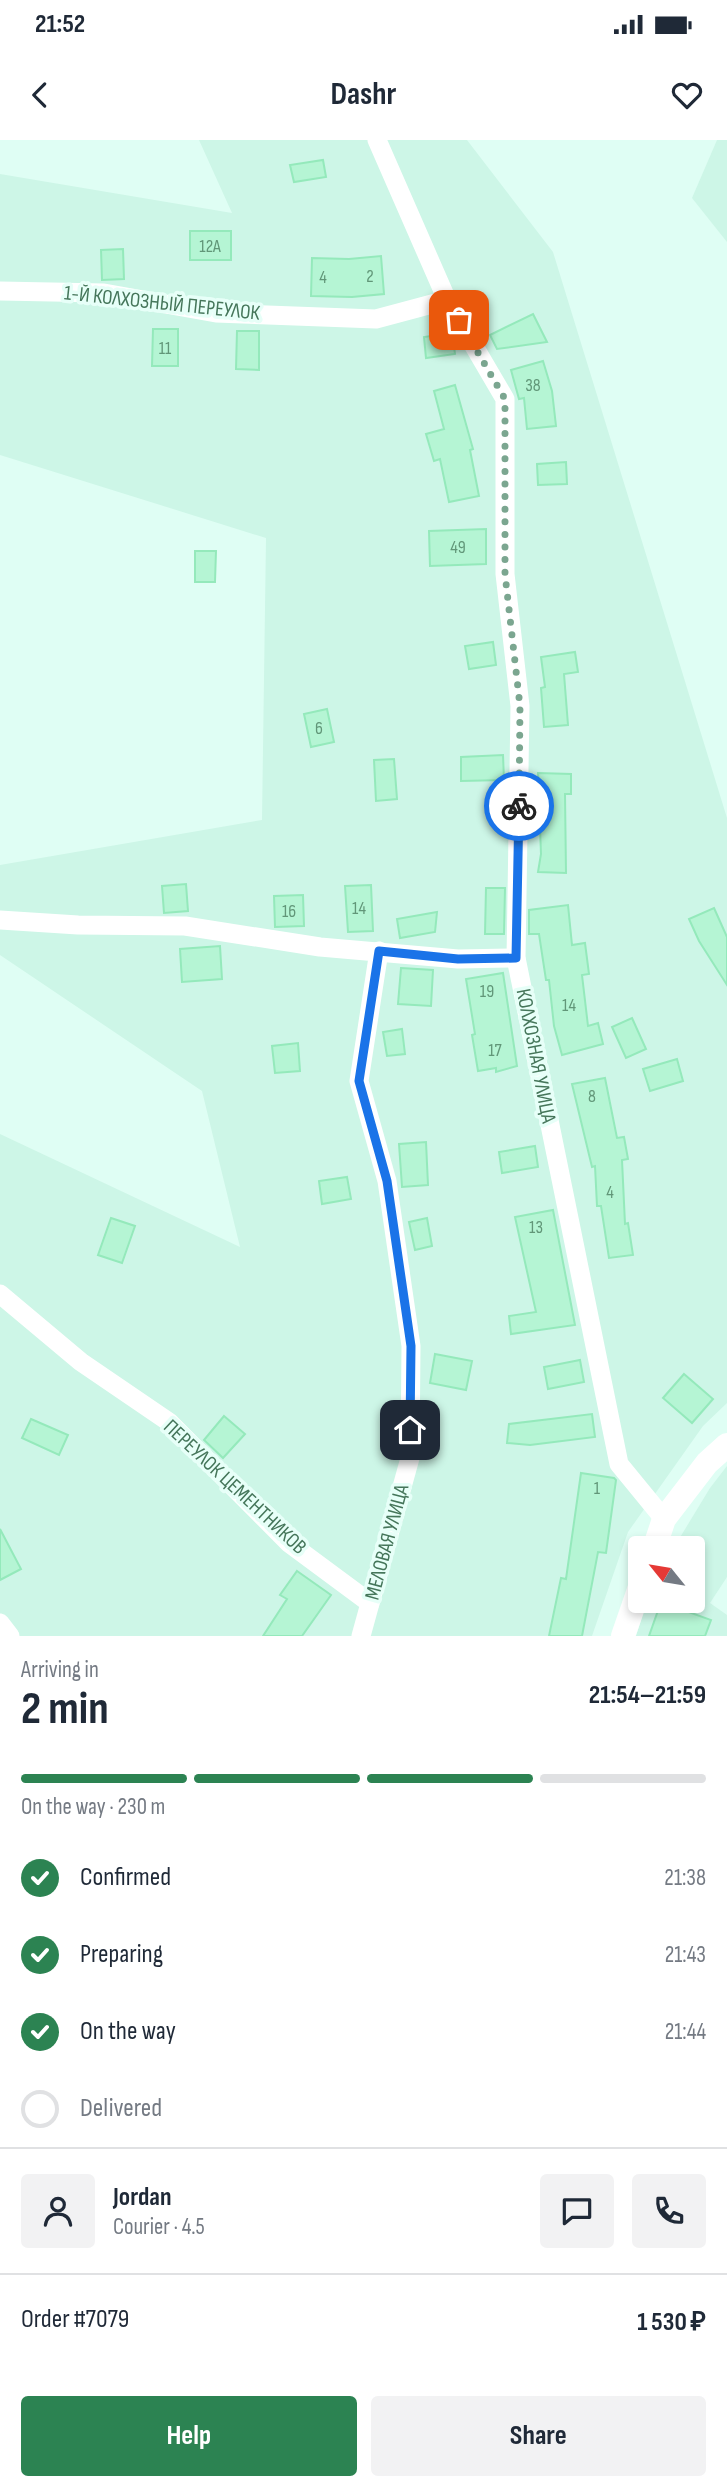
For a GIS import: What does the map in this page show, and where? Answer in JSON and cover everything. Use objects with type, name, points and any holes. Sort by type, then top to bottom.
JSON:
[{"type":"street","name":"КОЛХОЗНАЯ УЛИЦА","points":[[377,140],[447,300],[505,399],[505,574],[520,706],[516,958],[619,1465],[664,1519]]},
{"type":"street","name":"1-Й КОЛХОЗНЫЙ ПЕРЕУЛОК","points":[[0,291],[104,293],[216,313],[376,319],[447,300]]},
{"type":"street","points":[[0,920],[78,925],[185,926],[320,947],[458,959],[516,958]]},
{"type":"street","name":"МЕЛОВАЯ УЛИЦА","points":[[361,1636],[410,1458],[411,1346],[387,1181],[359,1081],[379,951]]},
{"type":"street","name":"ПЕРЕУЛОК ЦЕМЕНТНИКОВ","points":[[0,1294],[80,1362],[169,1422],[289,1543],[370,1603]]},
{"type":"street","points":[[658,1536],[664,1519],[707,1463],[727,1445]]},
{"type":"street","points":[[624,1636],[631,1614]]},
{"type":"street","points":[[0,1623],[10,1636]]},
{"type":"shaded area","points":[[199,140],[467,140],[553,252],[727,818],[727,1403],[703,1426],[628,1532],[592,1636],[0,1636],[0,1134],[240,1247],[202,1091],[0,955],[0,865],[262,820],[266,538],[0,455],[0,174],[232,213]]},
{"type":"shaded area","points":[[717,140],[727,140],[727,242],[692,198]]},
{"type":"shaded area","points":[[727,1466],[727,1577],[710,1603],[727,1615],[727,1636],[636,1636],[643,1614],[705,1614],[705,1536],[681,1536]]},
{"type":"building","points":[[323,160],[326,177],[294,182],[290,165]]},
{"type":"building","points":[[190,231],[231,231],[231,260],[190,260]]},
{"type":"building","points":[[123,249],[124,279],[102,280],[101,250]]},
{"type":"building","points":[[381,256],[384,294],[352,297],[311,296],[312,258]]},
{"type":"building","points":[[533,314],[547,342],[497,349],[490,335]]},
{"type":"building","points":[[153,329],[178,329],[178,366],[152,366]]},
{"type":"building","points":[[237,331],[259,331],[259,370],[236,369]]},
{"type":"building","points":[[452,333],[455,354],[426,358],[424,337]]},
{"type":"building","points":[[543,361],[552,391],[556,426],[527,429],[524,398],[519,399],[511,370]]},
{"type":"building","points":[[455,385],[473,449],[470,450],[479,496],[449,502],[440,459],[434,461],[426,434],[444,429],[434,391]]},
{"type":"building","points":[[566,462],[567,484],[538,485],[537,464]]},
{"type":"building","points":[[486,529],[486,564],[430,566],[429,531]]},
{"type":"building","points":[[195,551],[216,551],[215,582],[195,582]]},
{"type":"building","points":[[493,642],[496,665],[469,669],[465,646]]},
{"type":"building","points":[[575,652],[578,672],[564,674],[568,725],[544,727],[541,688],[545,687],[541,657]]},
{"type":"building","points":[[327,709],[334,742],[311,747],[304,714]]},
{"type":"building","points":[[503,755],[504,780],[461,781],[461,757]]},
{"type":"building","points":[[394,759],[397,799],[376,801],[374,760]]},
{"type":"building","points":[[538,773],[571,774],[571,794],[565,794],[566,873],[538,872],[541,854]]},
{"type":"building","points":[[186,884],[188,911],[164,913],[162,886]]},
{"type":"building","points":[[371,885],[373,931],[348,932],[345,886]]},
{"type":"building","points":[[486,888],[505,888],[504,934],[485,934]]},
{"type":"building","points":[[303,895],[304,926],[275,927],[274,896]]},
{"type":"building","points":[[568,905],[572,945],[585,943],[589,974],[582,975],[588,1026],[598,1023],[603,1044],[562,1055],[554,1026],[549,980],[546,980],[539,934],[529,934],[529,910]]},
{"type":"building","points":[[714,908],[727,937],[727,985],[699,941],[689,919]]},
{"type":"building","points":[[437,912],[435,932],[400,938],[397,919]]},
{"type":"building","points":[[220,946],[222,979],[182,982],[180,949]]},
{"type":"building","points":[[401,968],[433,970],[431,1006],[398,1004]]},
{"type":"building","points":[[503,973],[517,1066],[496,1072],[496,1068],[478,1071],[466,979]]},
{"type":"building","points":[[632,1018],[646,1049],[626,1058],[612,1027]]},
{"type":"building","points":[[402,1029],[405,1054],[387,1056],[383,1032]]},
{"type":"building","points":[[298,1043],[300,1071],[275,1073],[272,1046]]},
{"type":"building","points":[[677,1059],[683,1081],[650,1091],[643,1069]]},
{"type":"building","points":[[605,1078],[617,1138],[624,1137],[628,1159],[622,1160],[625,1224],[628,1223],[633,1255],[609,1258],[601,1206],[597,1206],[595,1166],[592,1167],[572,1084]]},
{"type":"building","points":[[426,1142],[428,1185],[402,1187],[399,1144]]},
{"type":"building","points":[[535,1146],[538,1167],[502,1173],[499,1152]]},
{"type":"building","points":[[347,1177],[351,1199],[322,1204],[319,1181]]},
{"type":"building","points":[[553,1210],[575,1325],[511,1334],[509,1316],[536,1312],[515,1217]]},
{"type":"building","points":[[111,1218],[135,1226],[122,1263],[98,1255]]},
{"type":"building","points":[[427,1218],[432,1246],[415,1250],[409,1222]]},
{"type":"building","points":[[435,1354],[472,1361],[466,1390],[430,1383]]},
{"type":"building","points":[[580,1360],[584,1382],[548,1389],[544,1367]]},
{"type":"building","points":[[684,1374],[713,1399],[692,1423],[663,1398]]},
{"type":"building","points":[[592,1414],[595,1437],[530,1445],[507,1443],[509,1424]]},
{"type":"building","points":[[224,1416],[245,1434],[223,1458],[204,1440]]},
{"type":"building","points":[[31,1419],[68,1435],[59,1455],[22,1438]]},
{"type":"building","points":[[581,1473],[616,1480],[606,1553],[598,1552],[582,1636],[549,1636],[561,1578],[566,1579]]},
{"type":"building","points":[[0,1529],[21,1569],[0,1580]]},
{"type":"building","points":[[297,1571],[331,1595],[302,1636],[263,1636],[287,1599],[280,1595]]},
{"type":"building","points":[[657,1614],[694,1614],[711,1620],[705,1636],[649,1636]]},
{"type":"way so far","points":[[459,320],[505,399],[505,574],[520,706],[519,806]]},
{"type":"route","points":[[410,1430],[411,1346],[387,1181],[359,1081],[379,951],[458,959],[516,958],[519,806]]}]
